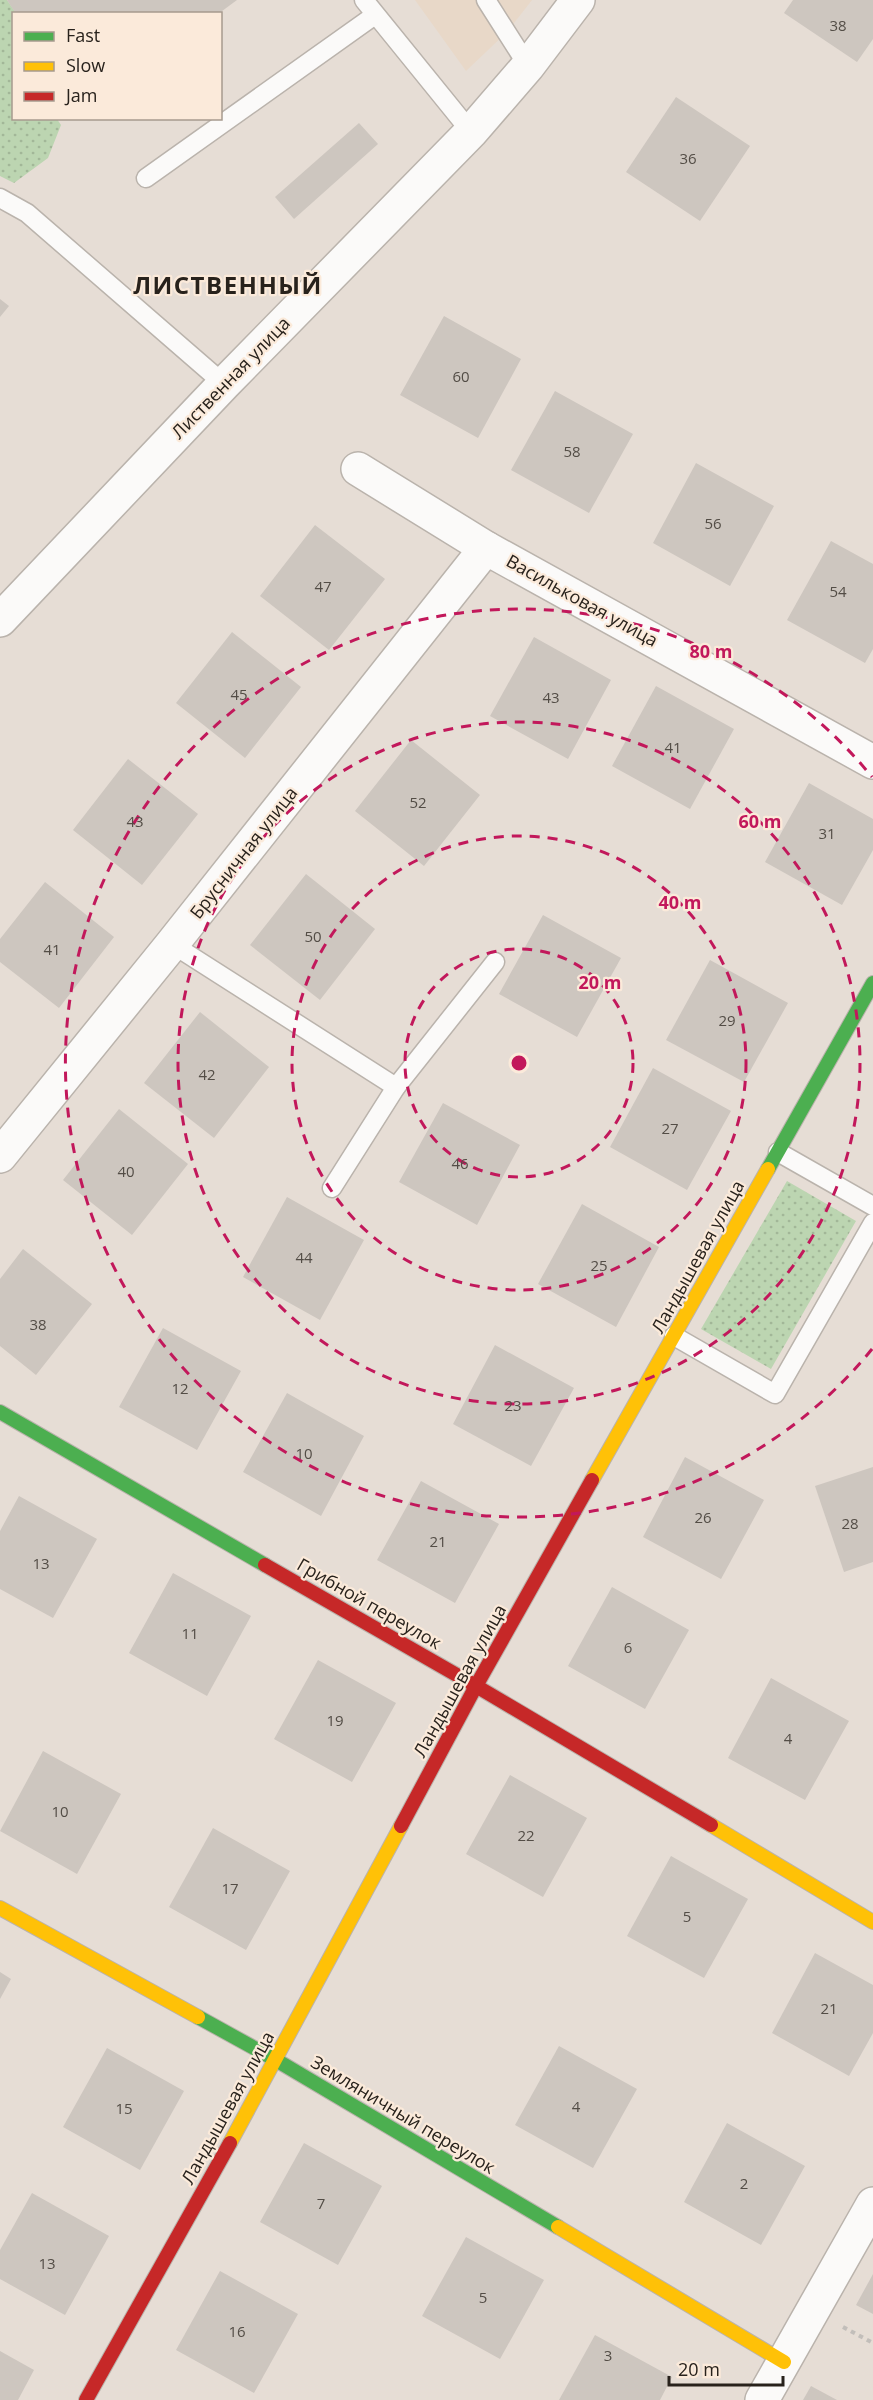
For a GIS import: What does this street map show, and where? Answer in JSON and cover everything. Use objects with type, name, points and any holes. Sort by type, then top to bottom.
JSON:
[{"type":"street","name":"Лиственная улица","points":[[0,620],[224,384],[471,132],[528,66],[578,0]]},
{"type":"street","name":"Васильковая улица","points":[[358,469],[486,548],[873,762]]},
{"type":"street","name":"Брусничная улица","points":[[0,1156],[172,944],[486,548]]},
{"type":"street","name":"Ландышевая улица","points":[[86,2400],[276,2060],[476,1686],[873,983]]},
{"type":"street","name":"Грибной переулок","points":[[0,1412],[476,1686],[873,1922]]},
{"type":"street","name":"Земляничный переулок","points":[[0,1908],[276,2060],[784,2362]]},
{"type":"street","points":[[762,2400],[873,2204]]},
{"type":"lane","points":[[364,0],[471,132]]},
{"type":"lane","points":[[486,0],[528,66]]},
{"type":"lane","points":[[146,178],[375,15]]},
{"type":"lane","points":[[0,198],[27,213],[224,384]]},
{"type":"lane","points":[[172,944],[396,1087]]},
{"type":"lane","points":[[332,1188],[396,1087],[495,962]]},
{"type":"lane","points":[[778,1152],[873,1206]]},
{"type":"lane","points":[[674,1336],[775,1394],[873,1223]]},
{"type":"shaded area","points":[[415,0],[532,0],[507,32],[466,71]]},
{"type":"green space","points":[[0,0],[7,0],[15,12],[12,12],[12,120],[58,120],[61,125],[48,158],[14,183],[0,176]]},
{"type":"green space","points":[[787,1181],[856,1221],[771,1369],[701,1329]]},
{"type":"building","points":[[7,0],[237,0],[221,12],[15,12]]},
{"type":"building","points":[[793,0],[873,0],[873,39],[857,62],[784,13]]},
{"type":"building","points":[[676,97],[750,146],[700,221],[626,172]]},
{"type":"building","points":[[359,123],[378,144],[294,219],[275,197]]},
{"type":"building","points":[[0,299],[9,306],[0,317]]},
{"type":"building","points":[[444,316],[521,359],[478,438],[400,395]]},
{"type":"building","points":[[555,391],[633,434],[589,513],[511,470]]},
{"type":"building","points":[[696,463],[774,506],[730,586],[653,543]]},
{"type":"building","points":[[315,525],[385,579],[329,650],[260,596]]},
{"type":"building","points":[[831,541],[873,564],[873,649],[865,663],[787,620]]},
{"type":"building","points":[[232,632],[301,687],[245,758],[176,703]]},
{"type":"building","points":[[534,637],[611,680],[568,759],[490,716]]},
{"type":"building","points":[[656,686],[734,729],[690,809],[612,766]]},
{"type":"building","points":[[411,740],[480,795],[424,866],[355,811]]},
{"type":"building","points":[[128,759],[198,814],[142,885],[73,830]]},
{"type":"building","points":[[809,783],[873,819],[873,850],[842,905],[765,862]]},
{"type":"building","points":[[306,874],[375,929],[320,1000],[250,945]]},
{"type":"building","points":[[45,882],[114,937],[59,1008],[0,962],[0,939]]},
{"type":"building","points":[[543,915],[621,958],[577,1037],[499,994]]},
{"type":"building","points":[[710,960],[788,1003],[744,1082],[666,1040]]},
{"type":"building","points":[[200,1012],[269,1067],[214,1138],[144,1083]]},
{"type":"building","points":[[653,1068],[731,1111],[687,1190],[610,1147]]},
{"type":"building","points":[[443,1103],[520,1145],[477,1225],[399,1182]]},
{"type":"building","points":[[119,1109],[188,1164],[132,1235],[63,1180]]},
{"type":"building","points":[[287,1197],[364,1240],[320,1320],[243,1277]]},
{"type":"building","points":[[582,1204],[659,1247],[616,1327],[538,1284]]},
{"type":"building","points":[[23,1249],[92,1304],[36,1375],[0,1346],[0,1279]]},
{"type":"building","points":[[163,1328],[241,1371],[197,1450],[119,1407]]},
{"type":"building","points":[[495,1345],[574,1388],[531,1466],[453,1424]]},
{"type":"building","points":[[287,1393],[364,1436],[321,1516],[243,1472]]},
{"type":"building","points":[[685,1457],[764,1500],[721,1579],[643,1537]]},
{"type":"building","points":[[873,1467],[873,1562],[844,1572],[815,1486]]},
{"type":"building","points":[[421,1481],[499,1524],[455,1603],[377,1560]]},
{"type":"building","points":[[19,1496],[97,1539],[53,1618],[0,1589],[0,1531]]},
{"type":"building","points":[[173,1573],[251,1616],[207,1696],[129,1653]]},
{"type":"building","points":[[612,1587],[689,1630],[645,1709],[568,1666]]},
{"type":"building","points":[[318,1660],[396,1703],[352,1782],[274,1739]]},
{"type":"building","points":[[771,1678],[849,1721],[805,1800],[728,1758]]},
{"type":"building","points":[[43,1751],[121,1794],[77,1874],[0,1831]]},
{"type":"building","points":[[510,1775],[587,1818],[543,1897],[466,1854]]},
{"type":"building","points":[[213,1828],[290,1871],[246,1950],[169,1907]]},
{"type":"building","points":[[671,1856],[748,1899],[704,1978],[627,1936]]},
{"type":"building","points":[[815,1953],[873,1985],[873,2033],[849,2076],[772,2033]]},
{"type":"building","points":[[0,1972],[11,1979],[0,1999]]},
{"type":"building","points":[[559,2046],[637,2089],[593,2168],[515,2125]]},
{"type":"building","points":[[107,2048],[184,2091],[140,2170],[63,2127]]},
{"type":"building","points":[[727,2123],[805,2166],[761,2245],[684,2202]]},
{"type":"building","points":[[304,2143],[382,2186],[338,2265],[260,2222]]},
{"type":"building","points":[[32,2193],[109,2236],[65,2315],[0,2279],[0,2250]]},
{"type":"building","points":[[466,2237],[544,2280],[500,2359],[422,2316]]},
{"type":"building","points":[[220,2271],[298,2314],[254,2393],[176,2350]]},
{"type":"building","points":[[873,2274],[873,2314],[856,2305]]},
{"type":"building","points":[[595,2335],[672,2377],[660,2400],[559,2400]]},
{"type":"building","points":[[0,2351],[34,2370],[18,2400],[0,2400]]},
{"type":"building","points":[[811,2386],[837,2400],[803,2400]]},
{"type":"traffic: fast","points":[[768,1169],[873,983]]},
{"type":"traffic: fast","points":[[0,1412],[265,1565]]},
{"type":"traffic: fast","points":[[198,2017],[276,2060],[558,2227]]},
{"type":"traffic: slow","points":[[592,1480],[768,1169]]},
{"type":"traffic: slow","points":[[711,1825],[873,1922]]},
{"type":"traffic: slow","points":[[230,2143],[401,1826]]},
{"type":"traffic: slow","points":[[0,1908],[198,2017]]},
{"type":"traffic: slow","points":[[558,2227],[784,2362]]},
{"type":"traffic: jam","points":[[401,1826],[476,1686],[592,1480]]},
{"type":"traffic: jam","points":[[265,1565],[711,1825]]},
{"type":"traffic: jam","points":[[86,2400],[230,2143]]},
{"type":"district","name":"ЛИСТВЕННЫЙ","points":[[228,286]]}]
